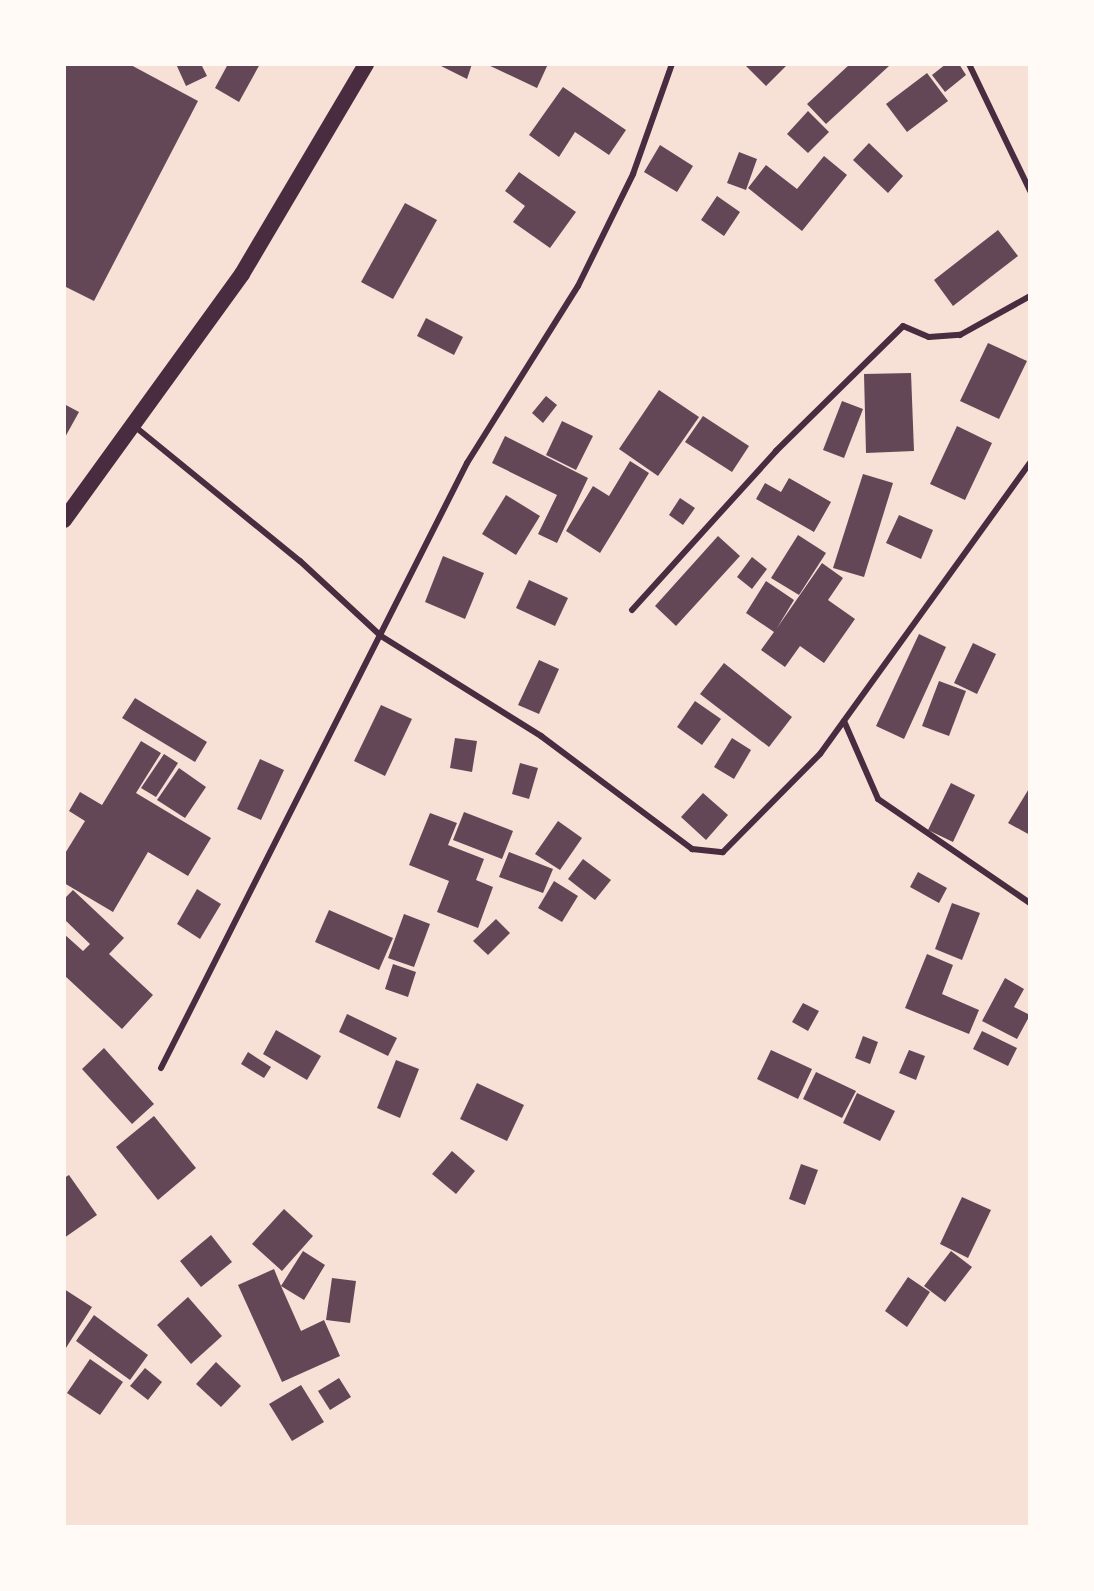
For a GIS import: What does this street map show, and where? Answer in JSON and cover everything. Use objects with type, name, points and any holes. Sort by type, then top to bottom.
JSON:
[{"type":"highway","points":[[64,520],[242,274],[366,64]]},
{"type":"street","points":[[161,1068],[467,463],[578,286],[633,174],[672,64]]},
{"type":"street","points":[[969,64],[1029,191]]},
{"type":"street","points":[[632,610],[776,451],[903,326],[929,337],[960,335],[1029,296]]},
{"type":"street","points":[[133,424],[300,561],[381,636],[541,736],[692,849],[723,852],[820,754],[1029,463]]},
{"type":"street","points":[[844,721],[878,799],[1029,903]]},
{"type":"building","points":[[64,64],[129,64],[198,101],[94,301],[64,286]]},
{"type":"building","points":[[176,64],[201,64],[207,76],[186,86]]},
{"type":"building","points":[[228,64],[260,64],[239,102],[215,88]]},
{"type":"building","points":[[437,64],[472,64],[467,79]]},
{"type":"building","points":[[486,64],[548,64],[537,88]]},
{"type":"building","points":[[744,64],[788,64],[766,86]]},
{"type":"building","points":[[850,64],[889,66],[826,124],[807,104]]},
{"type":"building","points":[[946,64],[959,64],[966,75],[945,92],[932,75]]},
{"type":"building","points":[[927,73],[948,101],[907,132],[886,104]]},
{"type":"building","points":[[563,87],[626,130],[609,155],[575,132],[559,157],[529,135]]},
{"type":"building","points":[[808,111],[829,132],[808,153],[787,134]]},
{"type":"building","points":[[869,143],[903,176],[888,193],[853,160]]},
{"type":"building","points":[[660,145],[693,166],[677,192],[644,172]]},
{"type":"building","points":[[739,152],[757,159],[746,190],[727,183]]},
{"type":"building","points":[[824,156],[847,175],[802,231],[748,188],[766,165],[797,189]]},
{"type":"building","points":[[519,172],[576,212],[550,248],[513,222],[525,206],[505,191]]},
{"type":"building","points":[[717,196],[740,212],[724,236],[701,220]]},
{"type":"building","points":[[405,203],[437,220],[393,299],[361,282]]},
{"type":"building","points":[[998,230],[1018,256],[953,306],[934,280]]},
{"type":"building","points":[[426,318],[463,337],[454,355],[417,336]]},
{"type":"building","points":[[988,343],[1027,361],[999,419],[960,401]]},
{"type":"building","points":[[911,373],[914,451],[866,453],[864,374]]},
{"type":"building","points":[[659,390],[699,417],[658,476],[619,449]]},
{"type":"building","points":[[546,396],[557,405],[543,423],[532,413]]},
{"type":"building","points":[[842,401],[863,409],[844,458],[823,450]]},
{"type":"building","points":[[64,404],[79,412],[64,439]]},
{"type":"building","points":[[703,416],[749,446],[732,472],[685,442]]},
{"type":"building","points":[[562,421],[593,436],[576,470],[546,455]]},
{"type":"building","points":[[957,426],[992,443],[965,500],[930,484]]},
{"type":"building","points":[[505,436],[588,478],[557,543],[538,534],[557,495],[492,463]]},
{"type":"building","points":[[630,461],[649,473],[600,553],[566,531],[593,486],[609,496]]},
{"type":"building","points":[[863,474],[893,483],[864,577],[833,568]]},
{"type":"building","points":[[789,478],[831,502],[814,532],[756,499],[765,483],[781,492]]},
{"type":"building","points":[[506,495],[540,516],[516,555],[482,534]]},
{"type":"building","points":[[680,498],[695,508],[683,525],[669,515]]},
{"type":"building","points":[[899,515],[933,530],[921,559],[886,543]]},
{"type":"building","points":[[798,535],[826,553],[799,595],[771,578]]},
{"type":"building","points":[[718,536],[740,556],[676,626],[655,606]]},
{"type":"building","points":[[443,556],[484,573],[465,619],[425,602]]},
{"type":"building","points":[[752,557],[767,569],[752,589],[737,577]]},
{"type":"building","points":[[822,563],[843,578],[828,600],[855,619],[824,663],[800,646],[785,667],[761,650],[774,632],[746,613],[766,581],[794,600],[777,628]]},
{"type":"building","points":[[529,580],[568,598],[555,626],[516,608]]},
{"type":"building","points":[[919,634],[946,647],[904,739],[876,726]]},
{"type":"building","points":[[973,643],[996,654],[977,694],[954,683]]},
{"type":"building","points":[[539,660],[559,669],[539,714],[518,705]]},
{"type":"building","points":[[724,663],[792,717],[769,747],[700,694]]},
{"type":"building","points":[[939,681],[966,691],[949,736],[922,726]]},
{"type":"building","points":[[135,698],[207,742],[195,762],[122,718]]},
{"type":"building","points":[[695,701],[721,719],[702,745],[677,727]]},
{"type":"building","points":[[381,705],[412,719],[385,776],[354,761]]},
{"type":"building","points":[[455,738],[477,741],[472,772],[450,768]]},
{"type":"building","points":[[732,738],[751,750],[734,779],[714,767]]},
{"type":"building","points":[[141,741],[161,753],[136,793],[211,838],[188,876],[148,852],[113,912],[64,883],[64,855],[85,821],[69,811],[80,792],[102,805]]},
{"type":"building","points":[[164,754],[178,763],[156,797],[141,788]]},
{"type":"building","points":[[260,759],[284,770],[261,820],[237,809]]},
{"type":"building","points":[[520,763],[538,768],[529,799],[512,794]]},
{"type":"building","points":[[179,768],[206,787],[185,818],[157,800]]},
{"type":"building","points":[[951,783],[975,795],[953,842],[928,830]]},
{"type":"building","points":[[1030,787],[1030,835],[1008,823]]},
{"type":"building","points":[[703,793],[728,815],[706,840],[681,817]]},
{"type":"building","points":[[464,812],[513,831],[502,859],[453,840]]},
{"type":"building","points":[[430,813],[457,823],[448,845],[484,859],[476,880],[493,887],[478,928],[437,912],[449,881],[409,865]]},
{"type":"building","points":[[558,821],[582,838],[560,870],[535,854]]},
{"type":"building","points":[[509,852],[553,869],[543,893],[499,877]]},
{"type":"building","points":[[583,859],[611,880],[595,900],[568,879]]},
{"type":"building","points":[[918,872],[947,888],[939,903],[910,887]]},
{"type":"building","points":[[554,881],[578,896],[562,922],[538,908]]},
{"type":"building","points":[[197,889],[221,904],[200,939],[177,924]]},
{"type":"building","points":[[73,890],[124,938],[109,954],[153,995],[122,1029],[64,975],[64,934],[83,951],[90,944],[64,919],[64,899]]},
{"type":"building","points":[[952,903],[980,913],[962,960],[935,949]]},
{"type":"building","points":[[329,910],[393,938],[379,970],[315,942]]},
{"type":"building","points":[[404,914],[430,924],[414,967],[388,958]]},
{"type":"building","points":[[496,919],[510,933],[488,955],[473,941]]},
{"type":"building","points":[[927,954],[953,965],[942,994],[979,1010],[969,1034],[905,1008]]},
{"type":"building","points":[[393,964],[416,972],[408,997],[385,989]]},
{"type":"building","points":[[1005,978],[1024,989],[1014,1007],[1030,1015],[1017,1039],[982,1021]]},
{"type":"building","points":[[803,1003],[819,1011],[808,1031],[792,1022]]},
{"type":"building","points":[[347,1014],[397,1038],[388,1056],[339,1032]]},
{"type":"building","points":[[276,1030],[321,1056],[307,1080],[263,1054]]},
{"type":"building","points":[[982,1031],[1017,1048],[1008,1066],[973,1049]]},
{"type":"building","points":[[863,1036],[878,1042],[870,1064],[855,1058]]},
{"type":"building","points":[[104,1048],[154,1104],[132,1124],[82,1069]]},
{"type":"building","points":[[771,1050],[812,1069],[798,1099],[757,1079]]},
{"type":"building","points":[[909,1050],[925,1056],[916,1080],[899,1073]]},
{"type":"building","points":[[248,1052],[271,1067],[264,1078],[241,1064]]},
{"type":"building","points":[[396,1060],[419,1069],[400,1118],[377,1108]]},
{"type":"building","points":[[816,1072],[856,1091],[842,1118],[803,1099]]},
{"type":"building","points":[[477,1083],[524,1105],[507,1141],[460,1119]]},
{"type":"building","points":[[857,1093],[895,1111],[880,1141],[843,1123]]},
{"type":"building","points":[[154,1116],[196,1168],[158,1200],[116,1147]]},
{"type":"building","points":[[452,1151],[475,1171],[456,1194],[432,1174]]},
{"type":"building","points":[[801,1164],[818,1170],[805,1205],[789,1199]]},
{"type":"building","points":[[69,1175],[97,1215],[64,1238],[64,1178]]},
{"type":"building","points":[[962,1197],[991,1210],[968,1258],[940,1244]]},
{"type":"building","points":[[284,1209],[313,1236],[282,1271],[252,1244]]},
{"type":"building","points":[[211,1235],[232,1262],[201,1287],[180,1261]]},
{"type":"building","points":[[303,1251],[325,1265],[304,1300],[281,1286]]},
{"type":"building","points":[[951,1251],[972,1267],[945,1302],[924,1286]]},
{"type":"building","points":[[274,1269],[301,1331],[324,1320],[340,1356],[282,1382],[238,1285]]},
{"type":"building","points":[[908,1277],[930,1292],[907,1327],[885,1311]]},
{"type":"building","points":[[332,1278],[356,1281],[350,1323],[326,1320]]},
{"type":"building","points":[[64,1289],[92,1307],[64,1351]]},
{"type":"building","points":[[188,1297],[222,1336],[191,1364],[157,1325]]},
{"type":"building","points":[[94,1315],[148,1355],[130,1380],[76,1341]]},
{"type":"building","points":[[90,1359],[123,1382],[100,1415],[67,1393]]},
{"type":"building","points":[[216,1362],[241,1386],[221,1407],[196,1384]]},
{"type":"building","points":[[145,1368],[162,1382],[148,1400],[130,1386]]},
{"type":"building","points":[[339,1378],[351,1397],[330,1410],[318,1391]]},
{"type":"building","points":[[301,1385],[324,1422],[292,1441],[269,1404]]}]
